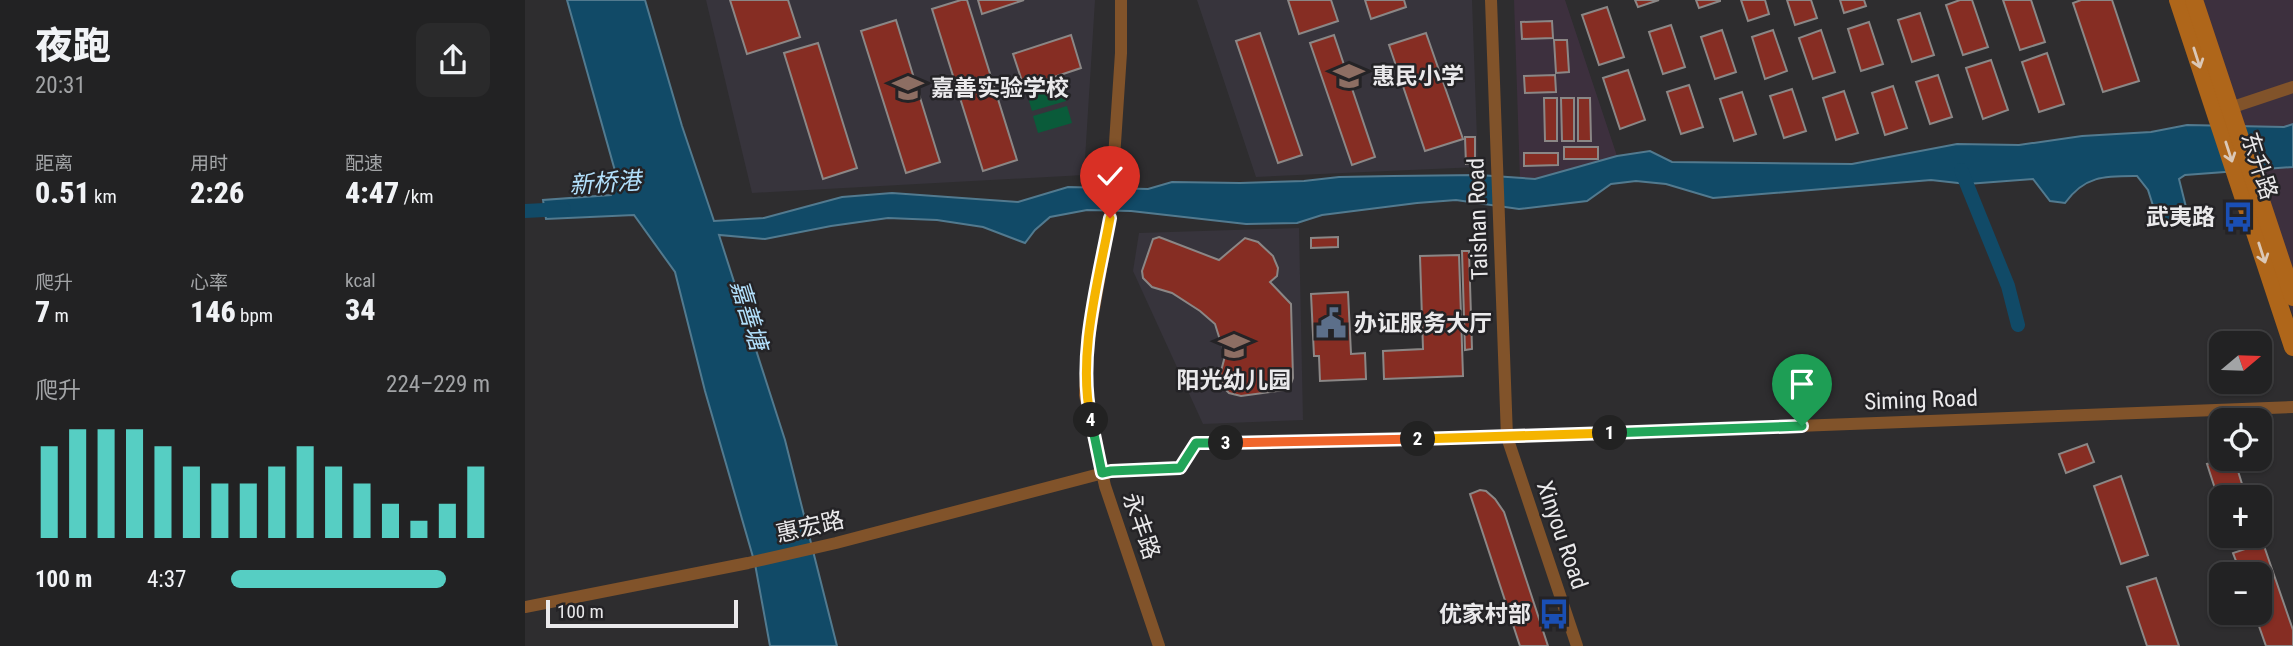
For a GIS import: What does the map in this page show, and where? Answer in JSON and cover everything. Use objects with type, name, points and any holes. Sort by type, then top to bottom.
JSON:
[{"type":"main road","name":"东升路","points":[[2178,0],[2223,112],[2248,186],[2293,347]]},
{"type":"main road","name":"东升路","points":[[2194,0],[2223,112]]},
{"type":"main road","name":"东升路","points":[[2248,186],[2293,297]]},
{"type":"street","name":"永丰路","points":[[1121,0],[1121,53],[1110,218],[1087,349],[1085,395],[1102,473],[1159,646]]},
{"type":"street","name":"Taishan Road","points":[[1491,0],[1507,437]]},
{"type":"street","points":[[2223,112],[2293,87]]},
{"type":"street","name":"Siming Road","points":[[1102,473],[1180,468],[1196,443],[1507,437],[2293,407]]},
{"type":"street","name":"Xinyou Road","points":[[1507,437],[1577,646]]},
{"type":"street","name":"惠宏路","points":[[525,607],[836,543],[1102,473]]},
{"type":"shaded area","name":"嘉善实验学校","points":[[706,0],[1095,0],[1084,175],[752,193]]},
{"type":"shaded area","name":"惠民小学","points":[[1197,0],[1472,0],[1478,167],[1256,177]]},
{"type":"shaded area","points":[[1514,0],[1565,0],[1617,156],[1535,179],[1520,180]]},
{"type":"shaded area","points":[[2187,0],[2293,0],[2293,316]]},
{"type":"shaded area","name":"阳光幼儿园","points":[[1299,228],[1303,420],[1203,424],[1133,271],[1139,233]]},
{"type":"green space","points":[[1060,84],[1066,101],[1032,111],[1027,94]]},
{"type":"green space","points":[[1067,106],[1072,123],[1038,133],[1033,116]]},
{"type":"water","points":[[567,0],[645,0],[682,126],[714,221],[764,218],[842,197],[892,193],[1018,202],[1068,187],[1148,189],[1172,182],[1240,183],[1339,177],[1479,175],[1535,179],[1617,156],[1650,151],[1672,162],[1852,164],[1957,144],[2019,145],[2082,136],[2151,132],[2187,125],[2284,127],[2293,124],[2293,167],[2185,175],[2179,179],[2186,207],[2184,218],[2172,223],[2156,215],[2148,190],[2137,176],[2126,176],[2106,177],[2088,182],[2065,203],[2050,201],[2033,179],[1967,184],[1931,180],[1713,198],[1666,184],[1636,181],[1611,184],[1587,201],[1519,209],[1456,200],[1322,215],[1297,223],[1246,224],[1131,211],[1087,210],[1050,217],[1025,243],[983,227],[937,220],[888,218],[765,239],[719,235],[785,440],[837,646],[770,646],[755,564],[705,391],[675,272],[634,215],[546,219],[543,200],[611,195],[617,178]]},
{"type":"building","points":[[730,0],[788,0],[800,37],[747,54]]},
{"type":"building","points":[[967,0],[1017,160],[983,171],[932,9]]},
{"type":"building","points":[[978,0],[1024,0],[982,14]]},
{"type":"building","points":[[1288,0],[1331,0],[1338,21],[1299,34]]},
{"type":"building","points":[[1365,0],[1404,0],[1406,7],[1371,19]]},
{"type":"building","points":[[1635,0],[1659,0],[1638,7]]},
{"type":"building","points":[[1696,0],[1720,0],[1720,1],[1699,8]]},
{"type":"building","points":[[1741,0],[1765,0],[1769,14],[1748,21]]},
{"type":"building","points":[[1787,0],[1811,0],[1817,18],[1795,25]]},
{"type":"building","points":[[1840,0],[1864,0],[1866,6],[1844,13]]},
{"type":"building","points":[[1960,0],[1972,0],[1988,47],[1963,55],[1946,5]]},
{"type":"building","points":[[2003,0],[2031,0],[2045,42],[2020,50]]},
{"type":"building","points":[[2081,0],[2112,0],[2139,81],[2103,92],[2073,3]]},
{"type":"building","points":[[1607,7],[1624,57],[1599,65],[1582,15]]},
{"type":"building","points":[[1920,13],[1934,55],[1912,62],[1898,20]]},
{"type":"building","points":[[896,20],[940,162],[906,173],[861,31]]},
{"type":"building","points":[[1552,21],[1553,38],[1522,39],[1521,22]]},
{"type":"building","points":[[1869,22],[1883,64],[1861,71],[1848,29]]},
{"type":"building","points":[[1671,25],[1685,67],[1663,74],[1649,32]]},
{"type":"building","points":[[1722,30],[1736,72],[1715,79],[1701,37]]},
{"type":"building","points":[[1773,30],[1787,71],[1765,79],[1752,37]]},
{"type":"building","points":[[1821,30],[1835,72],[1813,79],[1799,38]]},
{"type":"building","points":[[1260,33],[1302,155],[1278,163],[1236,41]]},
{"type":"building","points":[[1426,33],[1463,139],[1425,151],[1389,45]]},
{"type":"building","points":[[1071,35],[1081,68],[1024,87],[1013,54]]},
{"type":"building","points":[[1334,35],[1375,157],[1352,165],[1310,43]]},
{"type":"building","points":[[1554,40],[1567,40],[1569,72],[1556,73]]},
{"type":"building","points":[[818,43],[857,168],[823,179],[784,53]]},
{"type":"building","points":[[2047,53],[2064,104],[2039,112],[2022,62]]},
{"type":"building","points":[[1991,60],[2008,110],[1983,119],[1966,68]]},
{"type":"building","points":[[1628,70],[1645,120],[1620,129],[1603,78]]},
{"type":"building","points":[[1555,75],[1556,92],[1525,93],[1524,76]]},
{"type":"building","points":[[1938,75],[1952,117],[1930,124],[1916,82]]},
{"type":"building","points":[[1689,85],[1703,127],[1681,134],[1667,92]]},
{"type":"building","points":[[1893,86],[1907,128],[1885,135],[1872,93]]},
{"type":"building","points":[[1792,89],[1806,131],[1784,138],[1770,96]]},
{"type":"building","points":[[1844,91],[1858,133],[1836,140],[1823,98]]},
{"type":"building","points":[[1742,92],[1756,134],[1734,141],[1720,99]]},
{"type":"building","points":[[1544,98],[1557,98],[1557,141],[1545,141]]},
{"type":"building","points":[[1561,98],[1574,98],[1574,141],[1562,141]]},
{"type":"building","points":[[1578,98],[1590,98],[1591,141],[1578,141]]},
{"type":"building","points":[[1465,137],[1475,137],[1475,164],[1466,164]]},
{"type":"building","points":[[1564,147],[1598,147],[1598,159],[1564,159]]},
{"type":"building","points":[[1524,153],[1558,153],[1558,165],[1524,166]]},
{"type":"building","points":[[1159,237],[1219,260],[1245,238],[1258,242],[1273,256],[1278,268],[1277,276],[1270,282],[1291,304],[1293,378],[1290,386],[1284,390],[1241,396],[1229,393],[1224,388],[1220,375],[1225,356],[1215,324],[1172,293],[1152,287],[1143,278],[1142,271],[1153,239]]},
{"type":"building","points":[[1338,237],[1338,247],[1311,248],[1311,238]]},
{"type":"building","points":[[1462,251],[1469,251],[1472,349],[1465,350]]},
{"type":"building","points":[[1459,255],[1463,376],[1384,379],[1383,351],[1423,349],[1420,256]]},
{"type":"building","name":"办证服务大厅","points":[[1348,292],[1351,354],[1365,353],[1366,379],[1320,381],[1319,356],[1314,356],[1311,294]]},
{"type":"building","points":[[2087,444],[2094,462],[2066,473],[2059,454]]},
{"type":"building","points":[[2209,471],[2238,471],[2242,485],[2214,485]]},
{"type":"building","points":[[2121,476],[2148,555],[2121,564],[2094,486]]},
{"type":"building","points":[[1486,491],[1495,499],[1504,512],[1548,646],[1520,646],[1470,494]]},
{"type":"building","points":[[2248,548],[2265,548],[2270,562],[2236,562],[2233,553]]},
{"type":"building","points":[[2272,569],[2293,630],[2293,646],[2266,646],[2259,625],[2272,625]]},
{"type":"building","points":[[2156,578],[2179,646],[2147,646],[2127,587]]},
{"type":"waterway","points":[[1961,170],[2008,286],[2018,325]]},
{"type":"waterway","name":"新桥港","points":[[525,211],[564,209]]},
{"type":"place","name":"惠民小学","points":[[1349,76]]},
{"type":"place","name":"嘉善实验学校","points":[[908,88]]},
{"type":"place","name":"武夷路","points":[[2238,217]]},
{"type":"place","name":"办证服务大厅","points":[[1331,323]]},
{"type":"place","name":"阳光幼儿园","points":[[1234,346]]},
{"type":"place","name":"优家村部","points":[[1554,614]]},
{"type":"route","points":[[1110,218],[1087,349],[1085,395],[1102,473],[1180,468],[1196,443],[1507,437],[1802,426]]},
{"type":"water label","name":"嘉善塘","points":[[749,315]]}]
